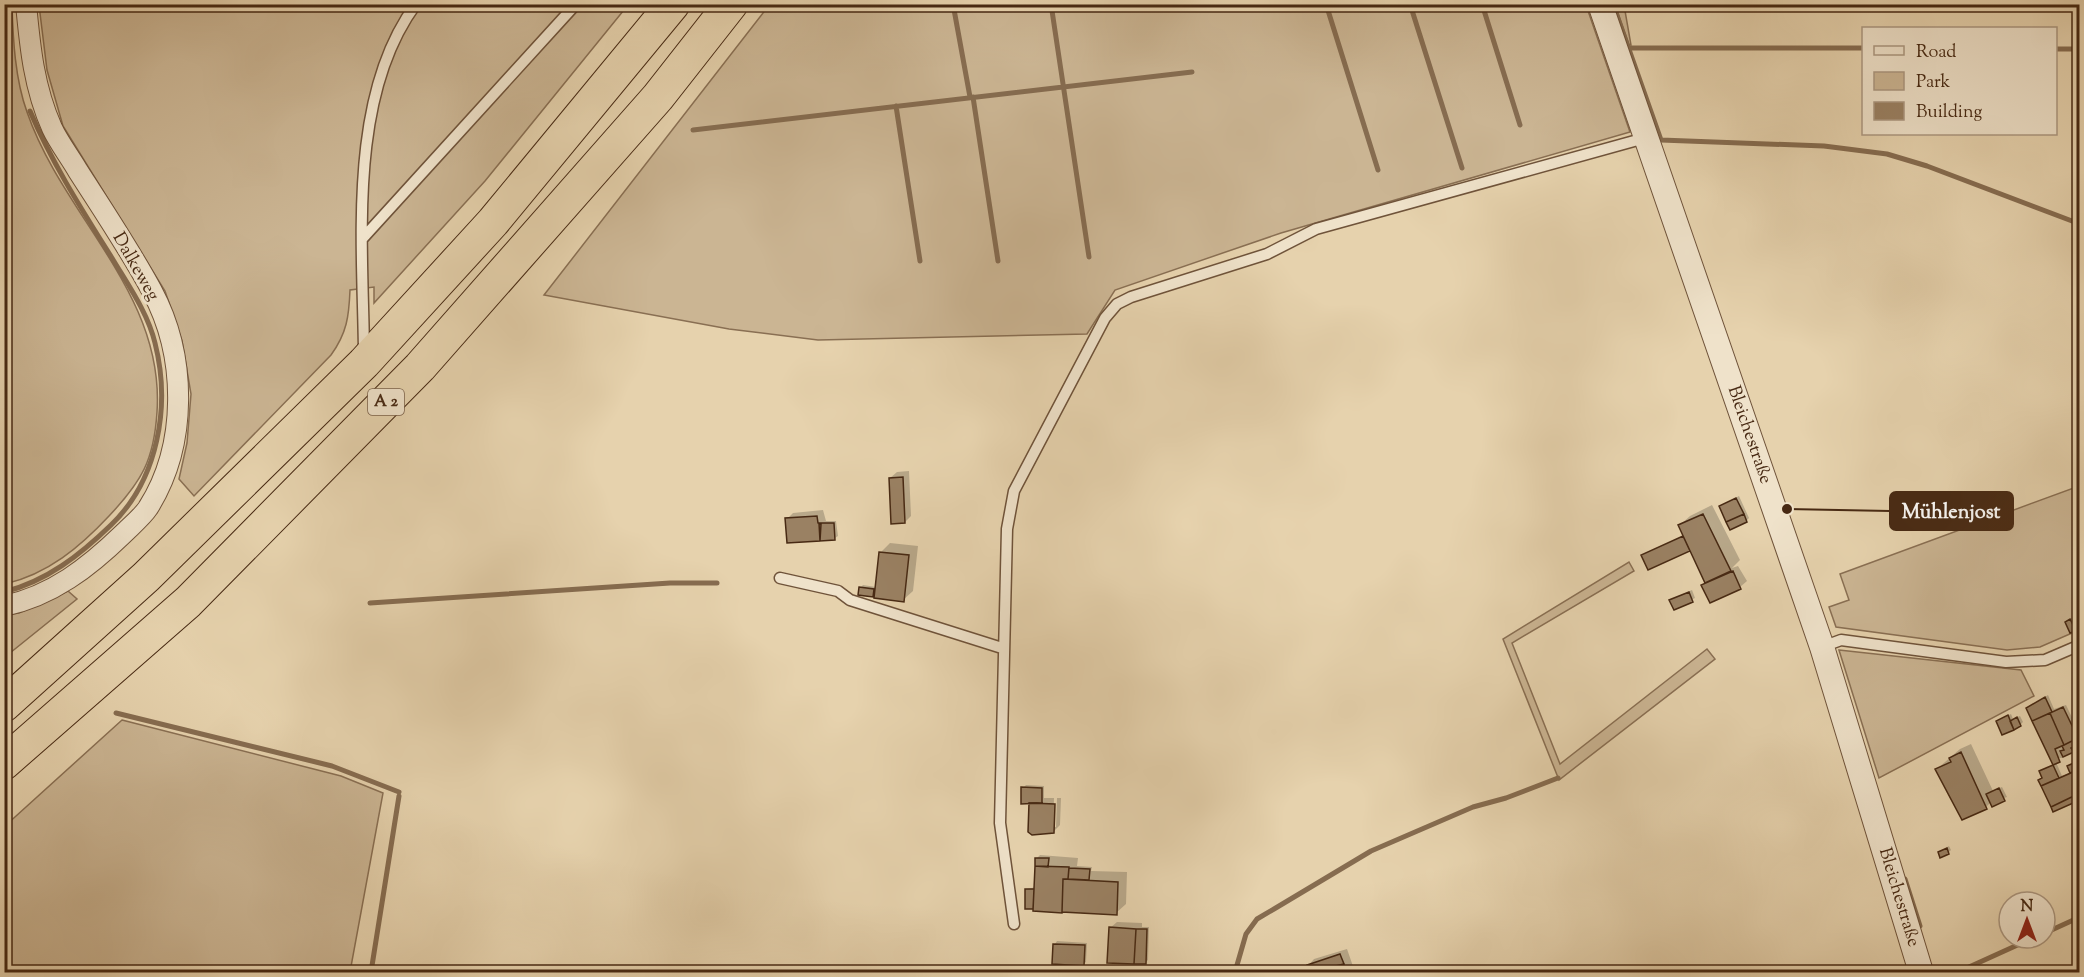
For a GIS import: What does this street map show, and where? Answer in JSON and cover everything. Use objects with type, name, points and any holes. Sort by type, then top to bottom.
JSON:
[{"type":"highway","name":"A 2","points":[[4,705],[155,569],[364,363],[493,222],[673,4]]},
{"type":"highway","name":"A 2","points":[[4,763],[188,602],[420,368],[658,97],[731,4]]},
{"type":"street","name":"Dalkeweg","points":[[4,606],[20,603],[56,587],[93,562],[147,510],[166,475],[173,449],[178,394],[171,343],[153,292],[52,129],[32,70],[26,4]]},
{"type":"street","name":"Bleichestraße","points":[[1600,4],[1822,647],[1921,972]]},
{"type":"lane","points":[[364,363],[363,202],[371,110],[398,29],[416,4]]},
{"type":"lane","points":[[363,238],[576,4]]},
{"type":"lane","points":[[1014,924],[1000,823],[1002,648],[1007,529],[1014,491],[1106,318],[1117,304],[1131,297],[1268,254],[1316,229],[1645,138]]},
{"type":"lane","points":[[780,579],[838,591],[850,600],[1002,648]]},
{"type":"lane","points":[[1822,647],[1840,640],[2006,662],[2045,660],[2079,645]]},
{"type":"green space","points":[[770,4],[1586,5],[1630,132],[1281,233],[1115,290],[1087,334],[818,340],[729,329],[544,295]]},
{"type":"green space","points":[[4,5],[12,5],[17,73],[27,112],[43,150],[129,292],[145,330],[155,369],[157,412],[149,457],[130,492],[75,549],[35,574],[5,584]]},
{"type":"green space","points":[[39,5],[628,5],[485,181],[374,303],[374,287],[350,290],[346,324],[341,339],[331,355],[194,496],[179,479],[187,443],[191,394],[182,341],[165,291],[63,126],[47,70]]},
{"type":"green space","points":[[1615,5],[1624,5],[1631,45],[1629,45]]},
{"type":"green space","points":[[2079,486],[2079,630],[2040,647],[2007,650],[1836,627],[1829,607],[1849,600],[1840,574]]},
{"type":"green space","points":[[1629,562],[1634,571],[1512,643],[1560,764],[1707,649],[1715,659],[1559,780],[1503,639]]},
{"type":"green space","points":[[68,591],[77,599],[5,657],[5,615],[19,613]]},
{"type":"green space","points":[[1839,650],[2021,670],[2034,696],[1879,778]]},
{"type":"green space","points":[[122,720],[341,776],[383,793],[350,972],[5,972],[5,826]]},
{"type":"building","points":[[903,477],[905,523],[891,524],[889,478]]},
{"type":"building","points":[[1736,498],[1744,514],[1726,522],[1719,506]]},
{"type":"building","points":[[1703,514],[1731,571],[1705,583],[1678,525]]},
{"type":"building","points":[[1744,514],[1747,522],[1730,530],[1726,522]]},
{"type":"building","points":[[817,516],[818,523],[821,524],[820,541],[787,543],[785,518]]},
{"type":"building","points":[[819,523],[834,523],[835,540],[820,541]]},
{"type":"building","points":[[1683,536],[1690,551],[1648,570],[1641,555]]},
{"type":"building","points":[[879,552],[909,555],[904,602],[874,598]]},
{"type":"building","points":[[1733,571],[1741,589],[1710,603],[1701,585]]},
{"type":"building","points":[[859,587],[874,589],[873,597],[858,595]]},
{"type":"building","points":[[1689,592],[1693,602],[1674,610],[1669,600]]},
{"type":"building","points":[[2070,619],[2076,631],[2070,633],[2065,622]]},
{"type":"building","points":[[2045,697],[2052,712],[2032,721],[2026,708]]},
{"type":"building","points":[[2063,707],[2078,738],[2064,745],[2050,713]]},
{"type":"building","points":[[2050,713],[2064,745],[2055,749],[2060,762],[2053,765],[2032,721]]},
{"type":"building","points":[[2008,715],[2014,730],[2002,735],[1996,721]]},
{"type":"building","points":[[2017,717],[2021,726],[2014,730],[2010,721]]},
{"type":"building","points":[[2078,738],[2080,744],[2071,748],[2074,752],[2063,757],[2060,751],[2064,750],[2062,746]]},
{"type":"building","points":[[1961,752],[1987,809],[1962,820],[1935,769],[1951,762],[1949,758]]},
{"type":"building","points":[[2078,761],[2080,769],[2070,773],[2067,766]]},
{"type":"building","points":[[2053,765],[2059,778],[2041,786],[2038,780],[2042,778],[2039,771]]},
{"type":"building","points":[[2080,769],[2080,793],[2051,807],[2041,786]]},
{"type":"building","points":[[1021,787],[1042,788],[1042,803],[1021,804]]},
{"type":"building","points":[[1999,788],[2005,801],[1992,807],[1986,794]]},
{"type":"building","points":[[2080,793],[2080,800],[2053,812],[2051,807]]},
{"type":"building","points":[[1029,803],[1055,804],[1054,833],[1032,835],[1028,832]]},
{"type":"building","points":[[1947,848],[1949,854],[1940,858],[1938,852]]},
{"type":"building","points":[[1035,858],[1049,858],[1048,867],[1035,866]]},
{"type":"building","points":[[1035,866],[1069,867],[1068,879],[1063,879],[1062,913],[1033,911]]},
{"type":"building","points":[[1069,868],[1090,869],[1089,880],[1068,879]]},
{"type":"building","points":[[1063,879],[1118,882],[1117,915],[1062,912]]},
{"type":"building","points":[[1025,889],[1034,889],[1033,909],[1025,909]]},
{"type":"building","points":[[1109,927],[1136,929],[1134,964],[1107,963]]},
{"type":"building","points":[[1136,929],[1147,929],[1146,964],[1134,964]]},
{"type":"building","points":[[1053,944],[1085,945],[1084,966],[1052,964]]},
{"type":"building","points":[[1340,954],[1344,964],[1309,972],[1307,965]]},
{"type":"building","points":[[1344,964],[1347,972],[1317,972]]},
{"type":"waterway","points":[[953,4],[970,97]]},
{"type":"waterway","points":[[1051,4],[1089,257]]},
{"type":"waterway","points":[[1326,4],[1378,170]]},
{"type":"waterway","points":[[1410,4],[1462,168]]},
{"type":"waterway","points":[[1482,4],[1520,125]]},
{"type":"waterway","points":[[1613,4],[1661,140],[1824,146],[1887,154],[1927,166],[2080,224]]},
{"type":"waterway","points":[[1628,48],[1862,48]]},
{"type":"waterway","points":[[2057,49],[2080,49]]},
{"type":"waterway","points":[[693,130],[1192,72]]},
{"type":"waterway","points":[[973,97],[998,261]]},
{"type":"waterway","points":[[896,106],[920,261]]},
{"type":"waterway","points":[[4,592],[34,581],[62,566],[111,525],[127,507],[140,486],[157,441],[161,416],[160,367],[148,321],[58,168],[30,111]]},
{"type":"waterway","points":[[370,603],[670,583],[717,583]]},
{"type":"waterway","points":[[116,713],[332,766],[399,792]]},
{"type":"waterway","points":[[1235,972],[1246,934],[1257,919],[1371,851],[1473,807],[1506,798],[1558,778]]},
{"type":"waterway","points":[[371,972],[399,796]]},
{"type":"waterway","points":[[1905,879],[1920,926]]},
{"type":"waterway","points":[[2057,928],[2080,917]]},
{"type":"waterway","points":[[1958,972],[2007,950]]},
{"type":"waterway","points":[[991,972],[998,969],[1020,972]]},
{"type":"place","name":"Mühlenjost","points":[[1787,509]]}]
